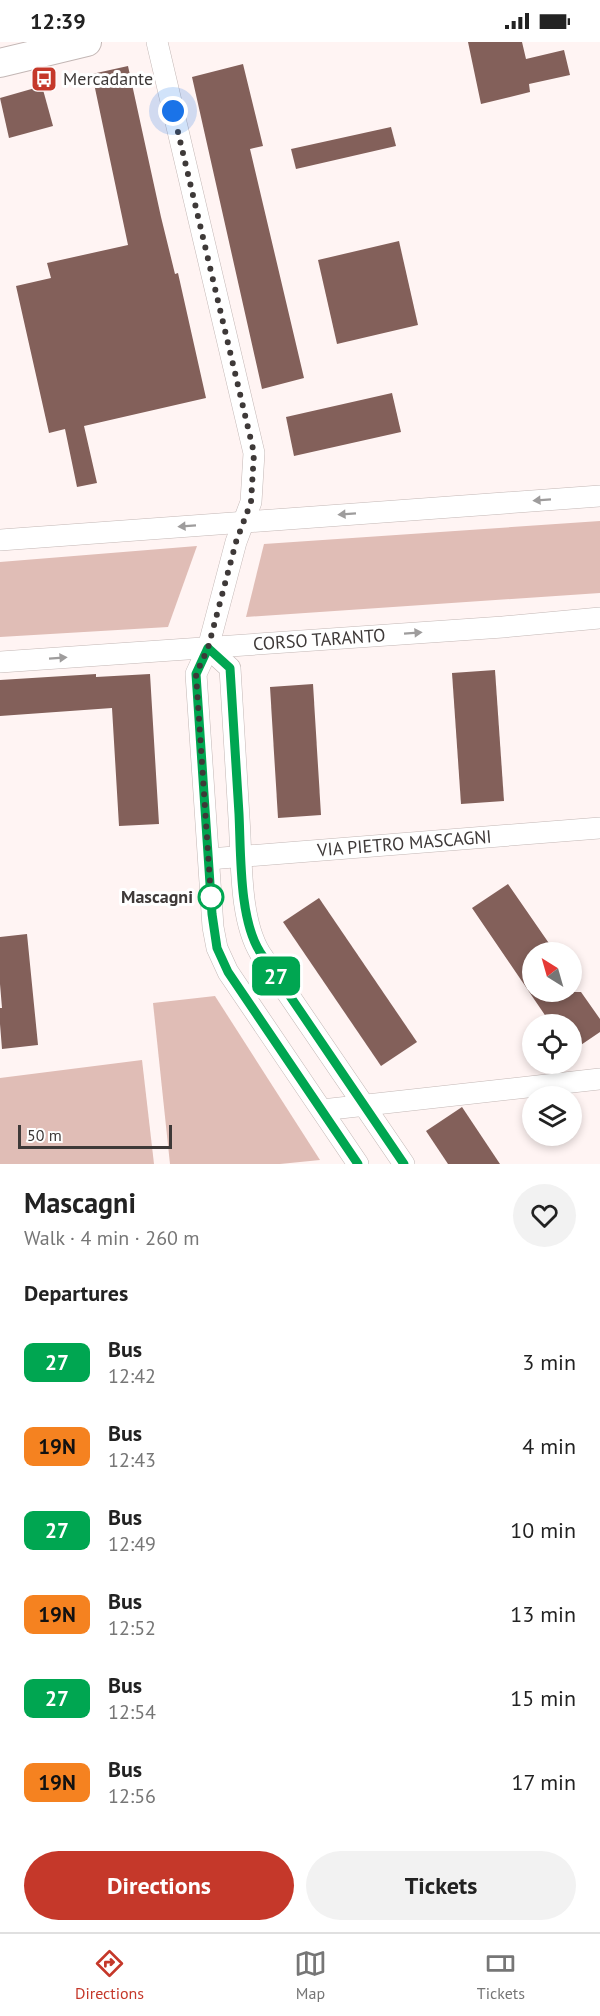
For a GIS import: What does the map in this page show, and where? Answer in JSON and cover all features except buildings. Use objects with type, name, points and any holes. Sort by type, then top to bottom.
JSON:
[{"type":"main road","points":[[0,63],[87,42]]},
{"type":"street","points":[[157,42],[254,453],[251,502],[236,542],[208,648],[196,674],[212,921],[217,948],[224,966],[358,1164]]},
{"type":"street","points":[[0,540],[600,496]]},
{"type":"street","name":"CORSO TARANTO","points":[[0,662],[503,627],[600,618]]},
{"type":"street","points":[[208,648],[230,668],[242,857],[250,932],[258,948],[404,1164]]},
{"type":"street","name":"VIA PIETRO MASCAGNI","points":[[209,859],[600,828]]},
{"type":"street","points":[[322,1110],[600,1079]]},
{"type":"shaded area","points":[[600,521],[600,593],[246,617],[264,544]]},
{"type":"shaded area","points":[[197,546],[168,627],[0,637],[0,562]]},
{"type":"shaded area","points":[[215,996],[320,1160],[280,1164],[170,1164],[153,1003]]},
{"type":"shaded area","points":[[142,1060],[154,1164],[0,1164],[0,1078]]},
{"type":"bus line","name":"27","points":[[358,1164],[224,966],[217,948],[212,914],[196,674],[208,648],[230,668],[246,911],[250,932],[260,952],[404,1164]]},
{"type":"place","name":"Mercadante","points":[[44,79]]},
{"type":"place","name":"Mascagni","points":[[211,897]]},
{"type":"route","points":[[173,111],[254,453],[251,502],[236,542],[208,648],[196,674],[211,897]]}]
